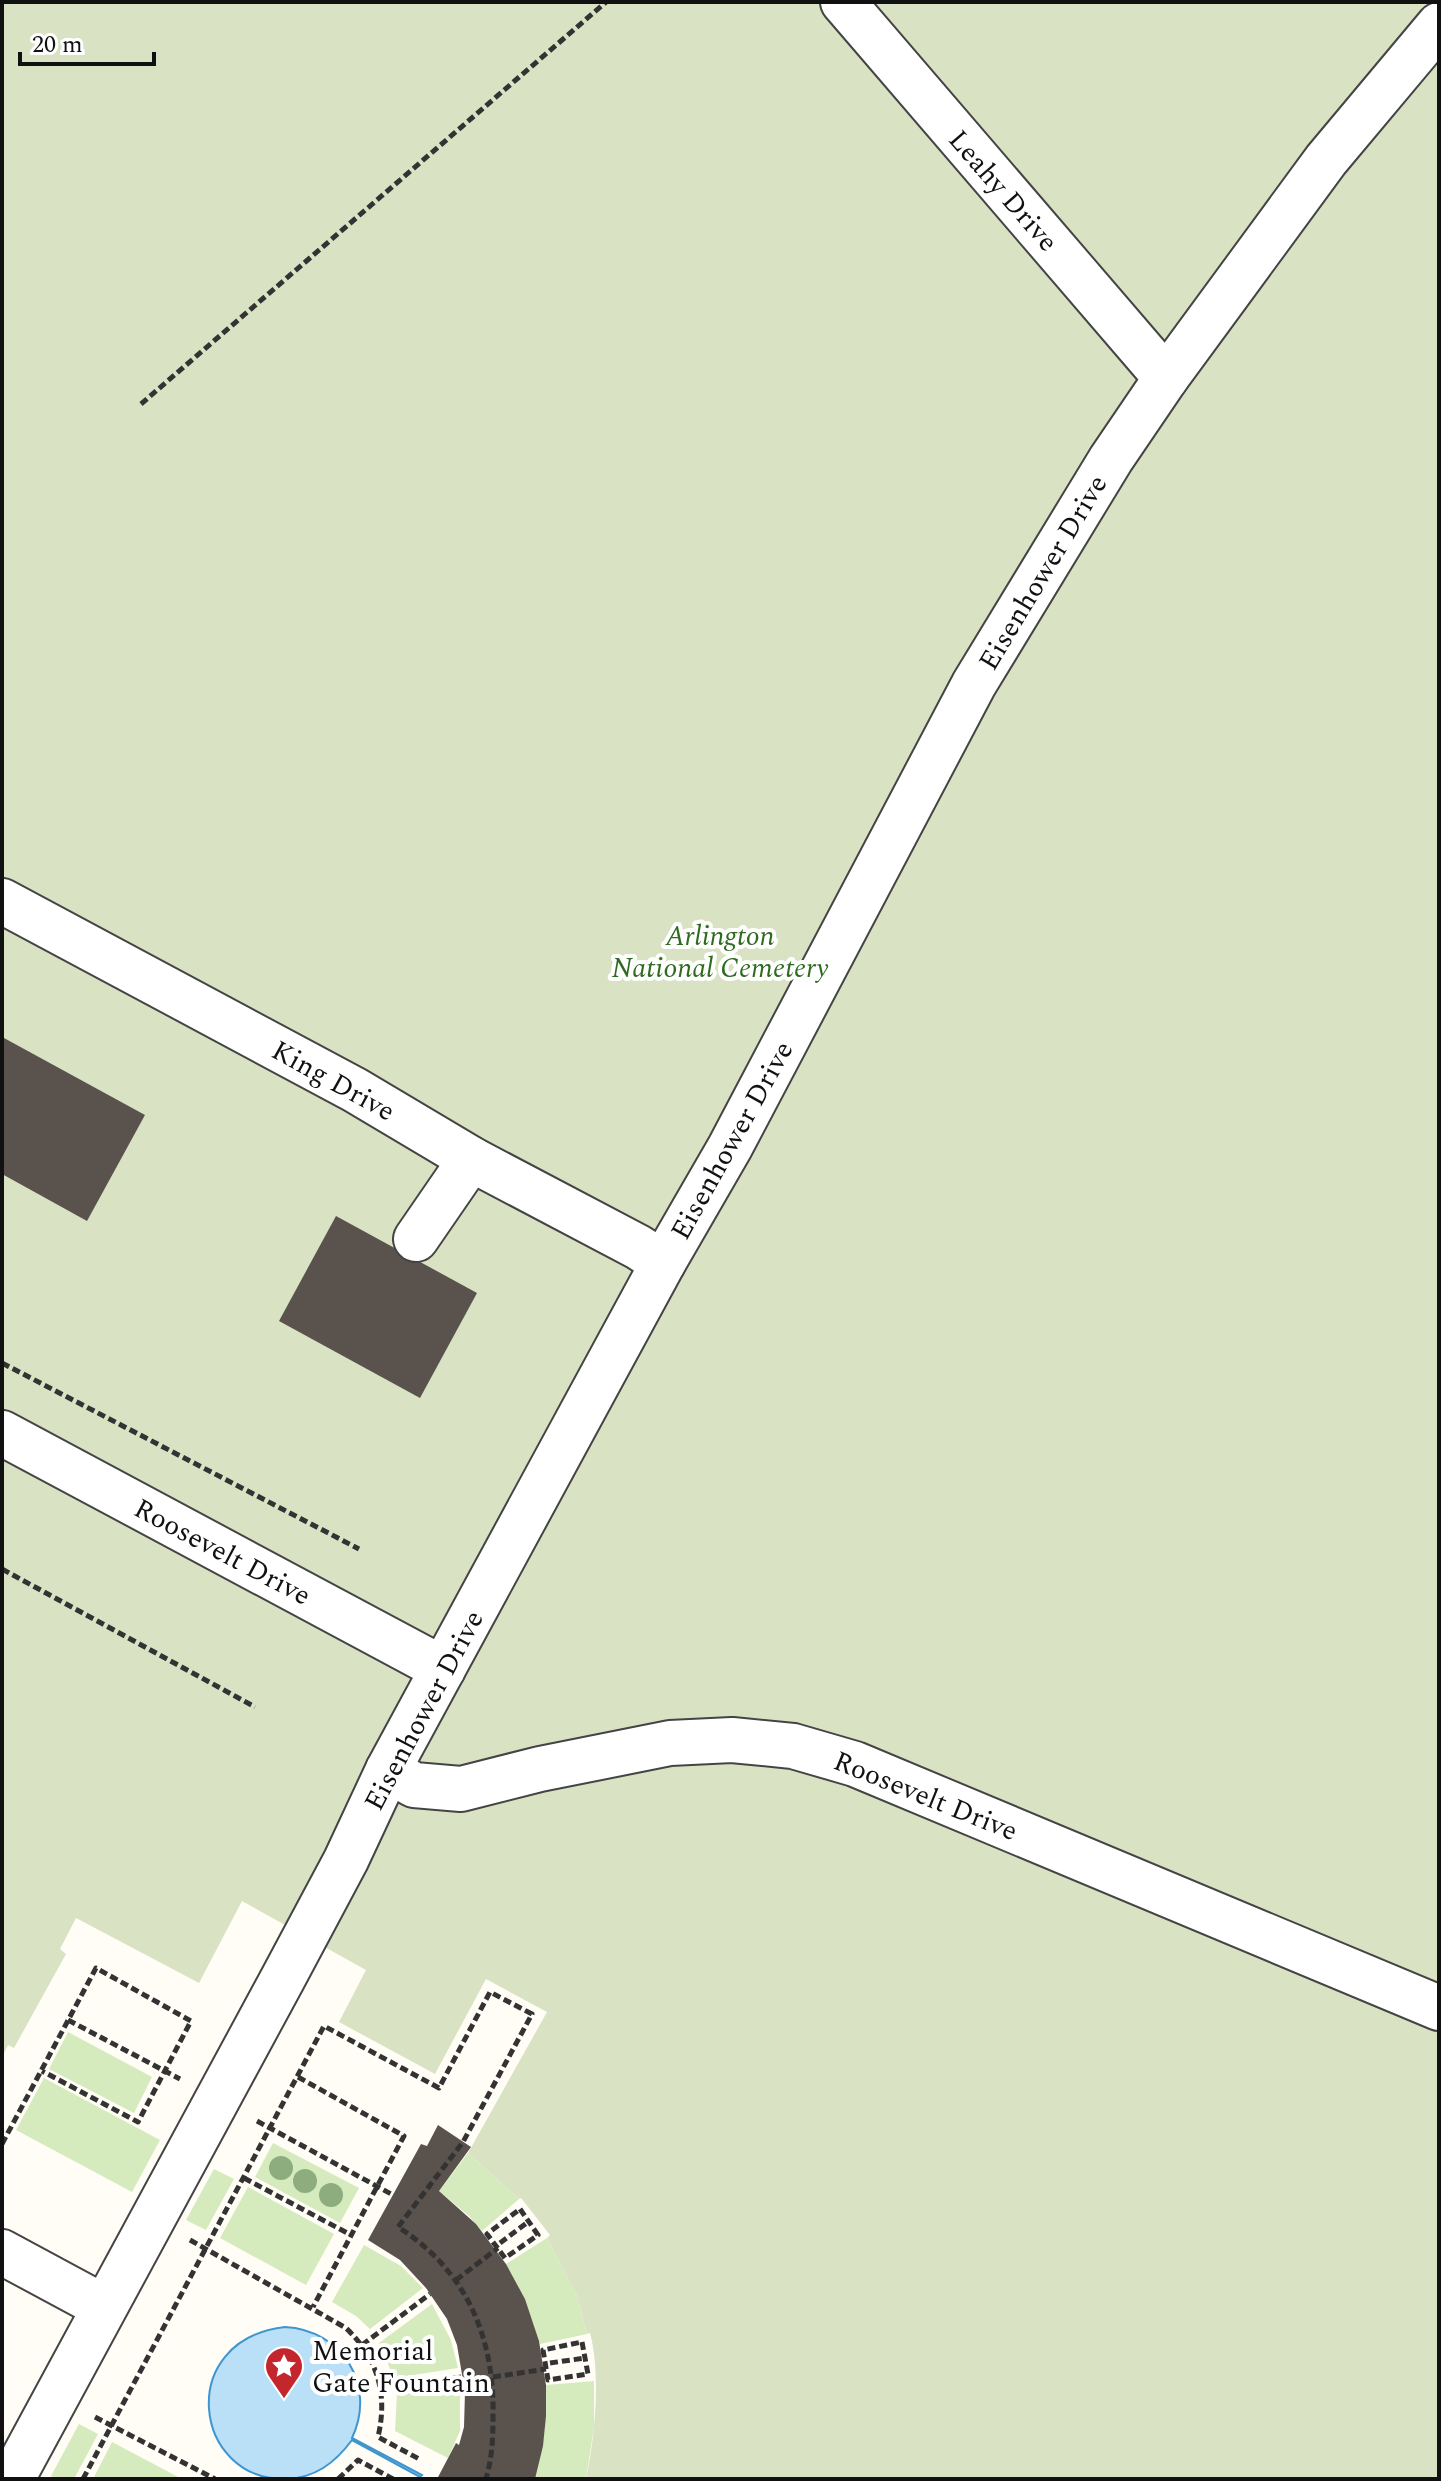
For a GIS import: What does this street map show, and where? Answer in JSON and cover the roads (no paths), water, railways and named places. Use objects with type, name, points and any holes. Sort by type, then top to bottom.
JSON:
[{"type":"street","name":"Leahy Drive","points":[[843,2],[1166,378]]},
{"type":"street","name":"Eisenhower Drive","points":[[12,2479],[346,1860],[388,1770],[663,1263],[730,1147],[968,695],[1103,472],[1166,378],[1326,160],[1439,25]]},
{"type":"street","name":"King Drive","points":[[2,901],[355,1090],[471,1159],[663,1263]]},
{"type":"street","points":[[416,1239],[471,1159]]},
{"type":"street","name":"Roosevelt Drive","points":[[2,1433],[443,1669]]},
{"type":"street","name":"Roosevelt Drive","points":[[388,1770],[414,1785],[461,1789],[540,1769],[670,1743],[732,1740],[793,1746],[855,1764],[1439,2008]]},
{"type":"street","points":[[2,2252],[104,2307]]},
{"type":"water","name":"Memorial Gate Fountain","points":[[285,2327],[305,2330],[338,2349],[357,2380],[360,2399],[359,2418],[352,2438],[422,2475],[420,2477],[352,2440],[324,2468],[296,2478],[255,2474],[231,2458],[216,2435],[209,2409],[212,2381],[225,2357],[249,2337]]},
{"type":"place","name":"Memorial Gate Fountain","points":[[284,2400]]},
{"type":"park label","name":"Arlington National Cemetery","points":[[720,951]]}]
